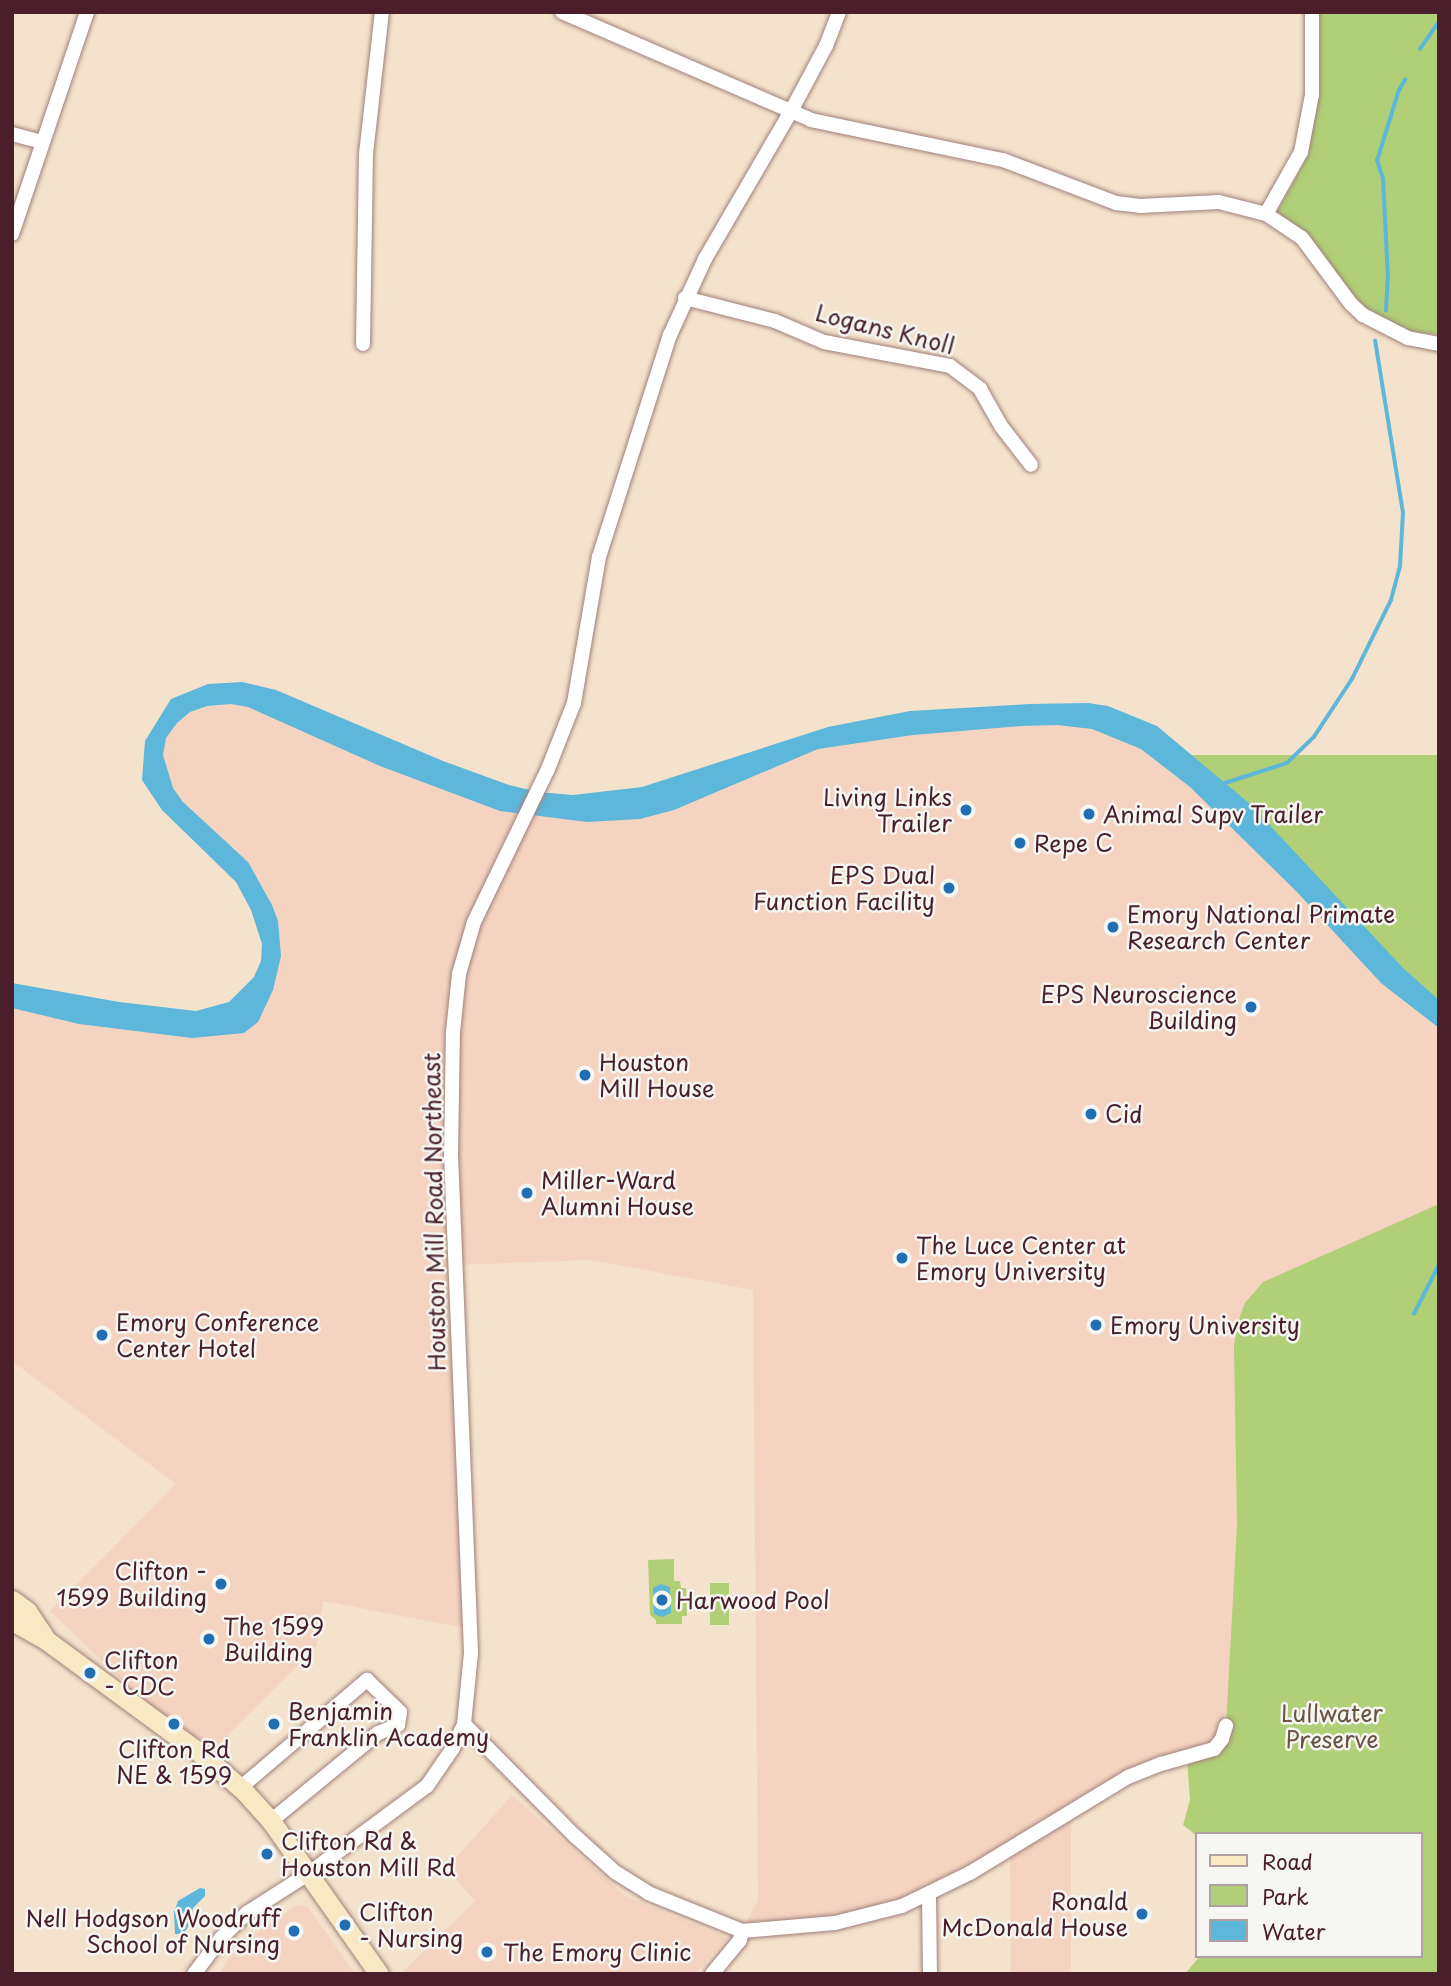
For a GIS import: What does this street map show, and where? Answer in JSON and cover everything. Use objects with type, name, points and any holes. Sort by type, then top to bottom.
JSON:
[{"type":"main road","points":[[12,1600],[27,1611],[46,1640]]},
{"type":"main road","points":[[12,1621],[46,1640],[240,1788],[271,1821],[379,1974]]},
{"type":"street","points":[[12,234],[87,12]]},
{"type":"street","points":[[363,345],[366,154],[382,12]]},
{"type":"street","points":[[562,12],[790,113],[841,129],[1003,160],[1116,203],[1139,206],[1219,202],[1266,214],[1302,238],[1351,304],[1363,315],[1380,327],[1408,338],[1439,345]]},
{"type":"street","name":"Houston Mill Road Northeast","points":[[194,1974],[234,1925],[309,1874],[427,1786],[453,1748],[464,1724],[471,1652],[451,1156],[453,1032],[463,957],[474,922],[503,857],[548,769],[574,703],[593,584],[603,545],[670,335],[685,298],[826,46],[839,12]]},
{"type":"street","points":[[1266,214],[1301,152],[1312,94],[1312,12]]},
{"type":"street","points":[[12,134],[42,142]]},
{"type":"street","name":"Logans Knoll","points":[[685,298],[782,323],[824,342],[950,366],[980,389],[1001,426],[1031,466]]},
{"type":"street","points":[[240,1788],[367,1680],[400,1713],[398,1725],[378,1733],[271,1821]]},
{"type":"street","points":[[464,1724],[592,1853],[629,1882],[671,1903],[742,1931],[835,1923],[877,1914],[929,1894],[1128,1777],[1161,1764],[1214,1749],[1222,1740],[1226,1726]]},
{"type":"street","points":[[929,1894],[930,1974]]},
{"type":"street","points":[[712,1974],[740,1940],[742,1931]]},
{"type":"shaded area","name":"Emory University","points":[[223,697],[441,775],[611,809],[790,747],[999,718],[1132,732],[1439,1011],[1439,1974],[1185,1974],[1198,1958],[1423,1958],[1423,1832],[1416,1832],[1248,1760],[1160,1764],[902,1906],[742,1931],[758,1900],[753,1290],[591,1260],[455,1265],[470,1629],[323,1601],[317,1646],[204,1759],[50,1611],[176,1484],[12,1361],[12,999],[214,1025],[265,981],[264,913],[162,792],[162,725]]},
{"type":"shaded area","points":[[512,1795],[625,1896],[727,1938],[695,1974],[401,1974],[475,1901],[442,1863],[454,1860]]},
{"type":"shaded area","points":[[1071,1821],[1071,1974],[1011,1974],[1010,1856]]},
{"type":"shaded area","points":[[297,1905],[308,1907],[355,1974],[219,1974],[230,1957],[252,1936]]},
{"type":"green space","points":[[1320,12],[1439,12],[1439,334],[1411,333],[1379,320],[1356,298],[1306,233],[1277,212],[1308,155],[1318,97]]},
{"type":"green space","points":[[1171,755],[1439,755],[1439,1011]]},
{"type":"green space","name":"Lullwater Preserve","points":[[1439,1204],[1439,1974],[1185,1974],[1198,1958],[1423,1958],[1423,1832],[1196,1832],[1196,1835],[1183,1825],[1190,1800],[1187,1757],[1205,1754],[1226,1726],[1237,1525],[1234,1345],[1245,1303],[1263,1282]]},
{"type":"green space","points":[[674,1559],[674,1581],[680,1581],[681,1588],[686,1588],[687,1616],[682,1616],[682,1624],[656,1624],[656,1620],[650,1615],[648,1560]]},
{"type":"green space","points":[[710,1583],[729,1583],[729,1625],[710,1625]]},
{"type":"water","points":[[242,682],[276,690],[443,761],[509,785],[538,792],[573,795],[642,787],[828,727],[910,711],[1031,704],[1088,703],[1108,706],[1157,726],[1250,804],[1403,968],[1439,1000],[1439,1028],[1381,983],[1297,892],[1190,787],[1141,749],[1092,729],[1057,725],[1022,726],[913,735],[818,749],[674,810],[640,819],[587,822],[500,811],[380,766],[248,707],[231,704],[207,706],[190,712],[166,738],[163,755],[173,788],[183,802],[248,862],[278,921],[281,956],[273,990],[258,1022],[244,1033],[192,1038],[79,1024],[12,1008],[12,983],[119,1002],[196,1011],[229,1002],[254,977],[261,961],[262,944],[251,910],[236,882],[162,810],[142,780],[145,741],[171,699],[208,684]]},
{"type":"water","name":"Harwood Pool","points":[[661,1584],[670,1587],[671,1613],[662,1617],[654,1614],[653,1588]]},
{"type":"water","points":[[200,1888],[205,1889],[205,1896],[193,1908],[188,1927],[183,1934],[175,1934],[174,1912],[178,1901]]},
{"type":"waterway","points":[[1420,49],[1439,22]]},
{"type":"waterway","points":[[1386,311],[1388,278],[1383,179],[1377,161],[1399,90],[1405,80]]},
{"type":"waterway","points":[[1222,784],[1287,763],[1314,737],[1352,679],[1391,600],[1400,566],[1403,513],[1375,341]]},
{"type":"waterway","points":[[1414,1314],[1439,1265]]},
{"type":"place","name":"Living Links Trailer","points":[[966,810]]},
{"type":"place","name":"Animal Supv Trailer","points":[[1089,814]]},
{"type":"place","name":"Repe C","points":[[1020,843]]},
{"type":"place","name":"EPS Dual Function Facility","points":[[949,888]]},
{"type":"place","name":"Emory National Primate Research Center","points":[[1113,927]]},
{"type":"place","name":"EPS Neuroscience Building","points":[[1251,1007]]},
{"type":"place","name":"Houston Mill House","points":[[585,1075]]},
{"type":"place","name":"Cid","points":[[1091,1114]]},
{"type":"place","name":"Miller-Ward Alumni House","points":[[527,1193]]},
{"type":"place","name":"The Luce Center at Emory University","points":[[902,1258]]},
{"type":"place","name":"Emory University","points":[[1096,1325]]},
{"type":"place","name":"Emory Conference Center Hotel","points":[[102,1335]]},
{"type":"place","name":"Clifton - 1599 Building","points":[[221,1584]]},
{"type":"place","name":"Harwood Pool","points":[[662,1600]]},
{"type":"place","name":"The 1599 Building","points":[[209,1639]]},
{"type":"place","name":"Clifton - CDC","points":[[90,1673]]},
{"type":"place","name":"Clifton Rd NE & 1599","points":[[174,1724]]},
{"type":"place","name":"Benjamin Franklin Academy","points":[[274,1724]]},
{"type":"place","name":"Clifton Rd & Houston Mill Rd","points":[[267,1854]]},
{"type":"place","name":"Ronald McDonald House","points":[[1142,1914]]},
{"type":"place","name":"Clifton - Nursing","points":[[345,1925]]},
{"type":"place","name":"Nell Hodgson Woodruff School of Nursing","points":[[294,1931]]},
{"type":"place","name":"The Emory Clinic","points":[[487,1952]]}]
